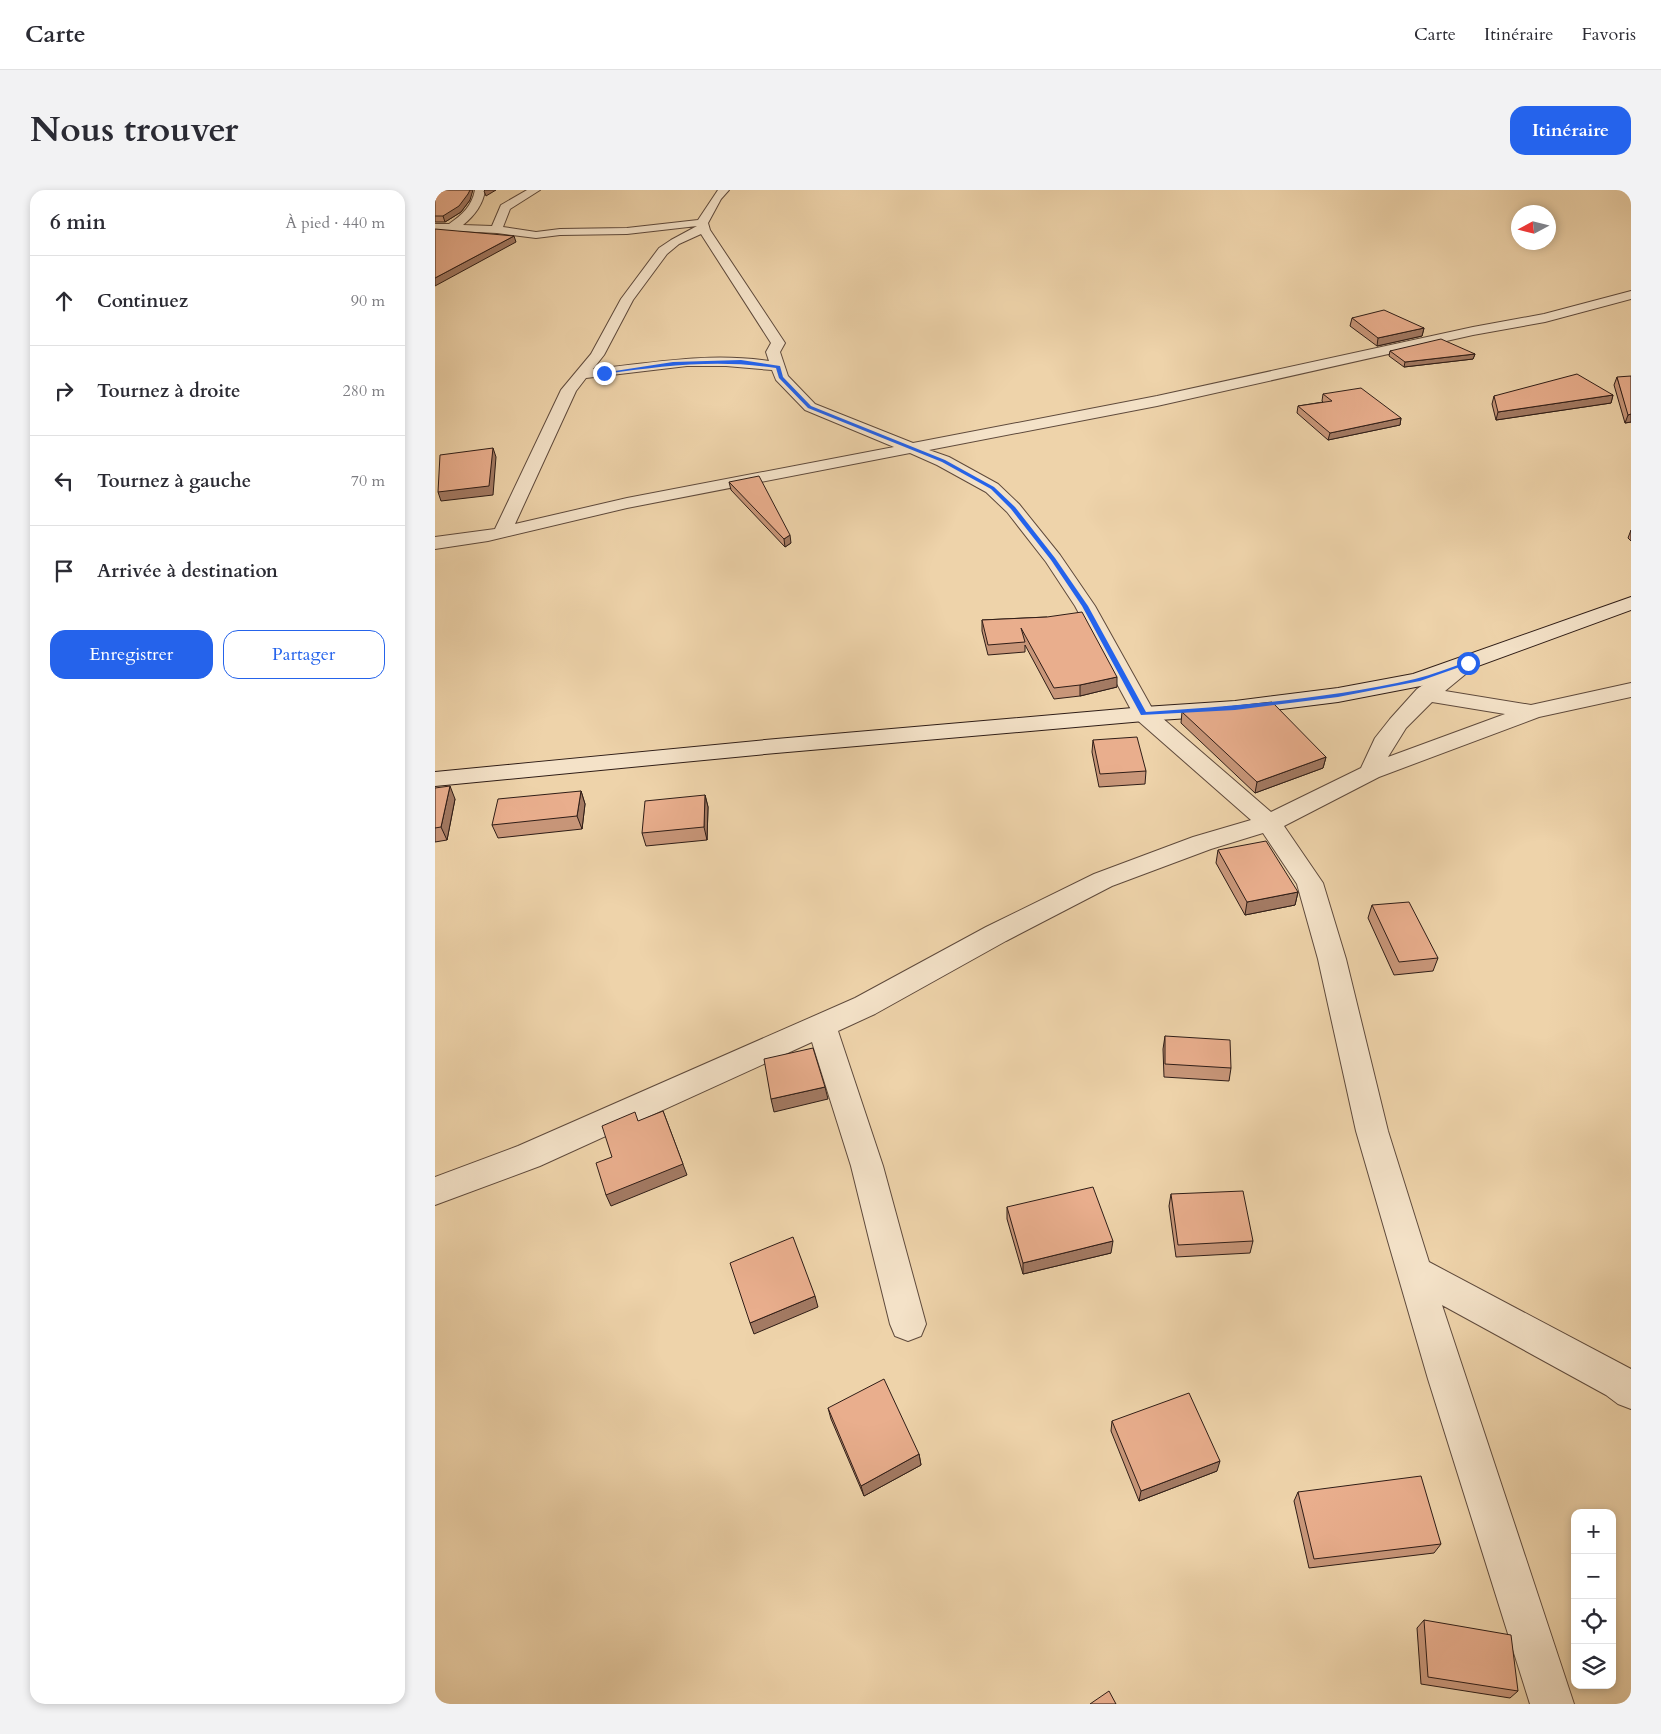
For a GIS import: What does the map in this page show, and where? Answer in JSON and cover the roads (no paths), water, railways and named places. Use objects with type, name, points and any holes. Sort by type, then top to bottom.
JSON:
[{"type":"street","points":[[451,228],[462,221],[476,206],[480,190]]},
{"type":"street","points":[[497,230],[505,208],[535,190]]},
{"type":"street","points":[[502,533],[569,390],[597,355],[627,300],[659,256],[675,242],[702,226],[717,197],[724,190]]},
{"type":"street","points":[[435,227],[497,230],[537,235],[560,232],[603,232],[702,226]]},
{"type":"street","points":[[702,226],[778,343],[773,352],[781,377],[809,407],[846,423],[890,438],[943,461],[993,488],[1013,508],[1053,559],[1085,606],[1144,714],[1269,823],[1310,883],[1332,959],[1372,1131],[1417,1273],[1447,1380],[1552,1704]]},
{"type":"street","points":[[435,543],[502,533],[627,503],[1186,395],[1473,331],[1545,318],[1631,295]]},
{"type":"street","points":[[582,374],[604,373],[673,363],[741,361],[778,367]]},
{"type":"street","points":[[435,779],[1144,714],[1235,708],[1338,695],[1418,680],[1631,603]]},
{"type":"street","points":[[1371,772],[1377,752],[1400,722],[1425,694],[1468,663]]},
{"type":"street","points":[[435,1191],[529,1156],[865,1006],[996,934],[1103,880],[1202,843],[1269,823],[1371,772],[1532,712],[1631,690]]},
{"type":"street","points":[[1425,694],[1532,712]]},
{"type":"street","points":[[821,1025],[867,1166],[909,1324]]},
{"type":"street","points":[[1417,1273],[1619,1382],[1631,1391]]}]
